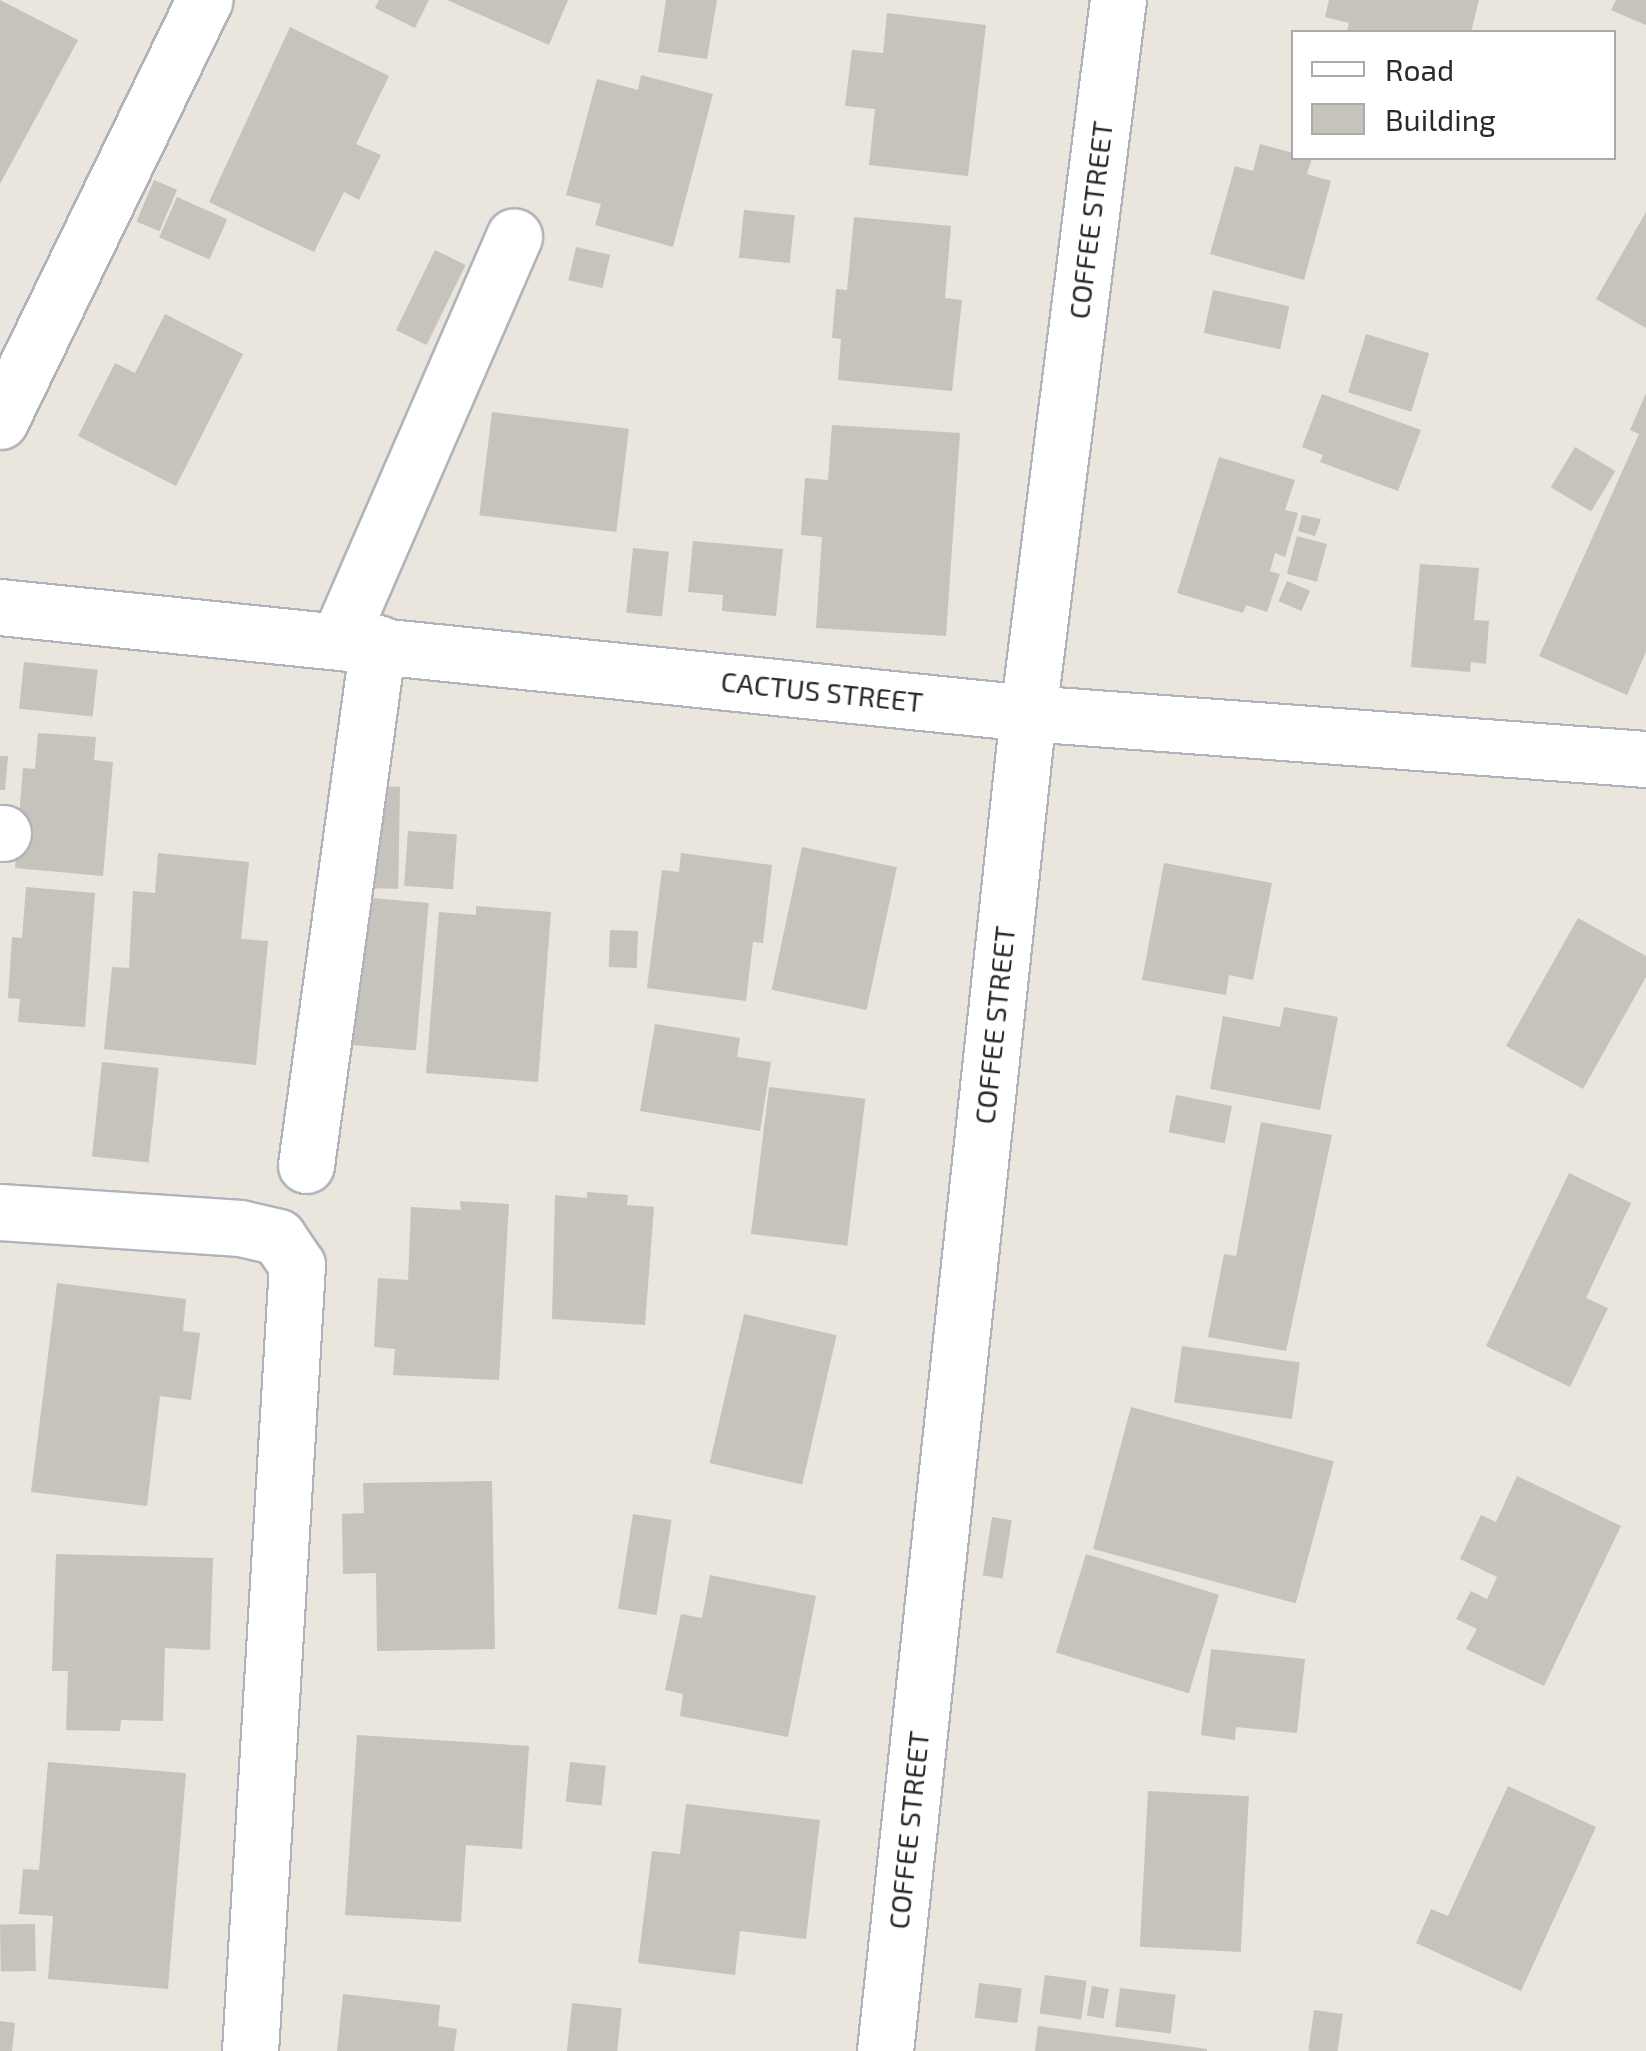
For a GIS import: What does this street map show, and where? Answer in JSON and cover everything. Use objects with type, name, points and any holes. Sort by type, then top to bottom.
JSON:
[{"type":"street","points":[[0,422],[204,0]]},
{"type":"street","name":"COFFEE STREET","points":[[885,2051],[1028,714],[1118,0]]},
{"type":"street","points":[[306,1165],[359,641],[514,236]]},
{"type":"street","name":"CACTUS STREET","points":[[0,607],[359,641],[1028,714],[1646,759]]},
{"type":"street","points":[[0,1212],[240,1228],[278,1236],[297,1265],[250,2051]]},
{"type":"building","points":[[0,0],[78,40],[0,184]]},
{"type":"building","points":[[379,0],[429,0],[415,28],[375,8]]},
{"type":"building","points":[[447,0],[568,0],[549,45]]},
{"type":"building","points":[[666,0],[717,0],[707,59],[658,52]]},
{"type":"building","points":[[1329,0],[1479,0],[1472,30],[1347,30],[1349,23],[1325,17]]},
{"type":"building","points":[[1616,0],[1646,0],[1646,25],[1611,10]]},
{"type":"building","points":[[887,13],[986,25],[968,176],[869,165],[875,109],[845,106],[852,50],[883,53]]},
{"type":"building","points":[[290,27],[389,76],[356,144],[381,155],[359,200],[344,192],[314,252],[209,202]]},
{"type":"building","points":[[641,75],[713,94],[673,247],[595,225],[601,204],[566,195],[597,79],[638,90]]},
{"type":"building","points":[[1260,144],[1291,152],[1291,160],[1311,160],[1307,174],[1331,181],[1304,280],[1210,254],[1235,166],[1253,171]]},
{"type":"building","points":[[154,180],[177,190],[159,231],[136,221]]},
{"type":"building","points":[[177,197],[227,219],[209,260],[159,237]]},
{"type":"building","points":[[744,210],[795,215],[790,263],[739,258]]},
{"type":"building","points":[[1646,212],[1646,328],[1596,299]]},
{"type":"building","points":[[854,217],[951,226],[945,298],[962,300],[952,391],[838,380],[841,339],[832,338],[836,289],[847,290]]},
{"type":"building","points":[[576,247],[610,255],[602,288],[568,280]]},
{"type":"building","points":[[435,250],[466,265],[427,345],[396,330]]},
{"type":"building","points":[[1213,290],[1289,306],[1280,349],[1204,333]]},
{"type":"building","points":[[165,314],[243,354],[176,486],[78,436],[115,363],[135,373]]},
{"type":"building","points":[[1366,334],[1429,353],[1411,412],[1348,392]]},
{"type":"building","points":[[1646,393],[1646,652],[1627,695],[1539,656],[1639,434],[1630,430]]},
{"type":"building","points":[[1322,394],[1421,430],[1398,491],[1320,462],[1323,455],[1302,447]]},
{"type":"building","points":[[492,412],[629,429],[616,532],[479,515]]},
{"type":"building","points":[[832,425],[960,433],[946,636],[816,628],[822,537],[801,535],[805,478],[828,480]]},
{"type":"building","points":[[1575,447],[1615,471],[1591,511],[1551,487]]},
{"type":"building","points":[[1219,457],[1295,480],[1285,510],[1298,513],[1285,557],[1275,553],[1270,571],[1280,574],[1267,612],[1246,605],[1243,613],[1177,593]]},
{"type":"building","points":[[1302,515],[1321,519],[1315,536],[1298,531]]},
{"type":"building","points":[[1297,536],[1327,544],[1317,582],[1287,574]]},
{"type":"building","points":[[693,541],[783,549],[776,616],[722,611],[723,595],[688,592]]},
{"type":"building","points":[[633,548],[669,552],[662,616],[626,613]]},
{"type":"building","points":[[1420,564],[1479,568],[1474,620],[1489,621],[1486,664],[1471,662],[1470,672],[1411,667]]},
{"type":"building","points":[[1287,581],[1310,591],[1301,611],[1278,601]]},
{"type":"building","points":[[24,662],[98,670],[93,716],[19,709]]},
{"type":"building","points":[[38,733],[96,737],[94,760],[113,762],[103,876],[15,868],[23,768],[35,769]]},
{"type":"building","points":[[0,756],[8,756],[5,790],[0,790]]},
{"type":"building","points":[[359,786],[400,787],[398,889],[357,888]]},
{"type":"building","points":[[408,831],[457,834],[453,889],[404,886]]},
{"type":"building","points":[[802,847],[897,867],[867,1010],[772,990]]},
{"type":"building","points":[[158,853],[249,862],[241,939],[268,941],[256,1065],[104,1049],[112,967],[129,968],[133,891],[155,893]]},
{"type":"building","points":[[681,853],[772,865],[763,943],[753,942],[746,1001],[647,988],[662,870],[679,872]]},
{"type":"building","points":[[1164,863],[1272,883],[1253,980],[1229,975],[1226,995],[1142,980]]},
{"type":"building","points":[[26,887],[95,893],[85,1027],[18,1022],[20,999],[8,998],[12,937],[22,938]]},
{"type":"building","points":[[348,896],[429,903],[416,1050],[335,1043]]},
{"type":"building","points":[[476,906],[551,912],[538,1082],[426,1073],[439,912],[476,915]]},
{"type":"building","points":[[1578,918],[1646,956],[1646,977],[1583,1089],[1506,1046]]},
{"type":"building","points":[[610,930],[638,931],[637,968],[609,967]]},
{"type":"building","points":[[1284,1007],[1338,1017],[1320,1110],[1210,1089],[1223,1016],[1280,1027]]},
{"type":"building","points":[[655,1024],[740,1038],[737,1057],[771,1062],[760,1131],[640,1111]]},
{"type":"building","points":[[102,1062],[159,1068],[149,1162],[92,1156]]},
{"type":"building","points":[[769,1087],[865,1099],[847,1246],[751,1234]]},
{"type":"building","points":[[1176,1095],[1232,1106],[1225,1143],[1169,1132]]},
{"type":"building","points":[[1261,1122],[1332,1135],[1286,1351],[1208,1337],[1224,1254],[1236,1256]]},
{"type":"building","points":[[1569,1173],[1631,1203],[1586,1298],[1608,1308],[1570,1387],[1486,1346]]},
{"type":"building","points":[[587,1192],[628,1195],[627,1205],[654,1207],[645,1325],[552,1319],[555,1195],[587,1198]]},
{"type":"building","points":[[460,1201],[509,1204],[499,1380],[393,1375],[395,1349],[374,1347],[378,1278],[408,1280],[411,1207],[461,1210]]},
{"type":"building","points":[[57,1283],[186,1299],[183,1331],[200,1333],[191,1400],[160,1396],[147,1506],[31,1492]]},
{"type":"building","points":[[744,1314],[837,1335],[802,1484],[710,1463]]},
{"type":"building","points":[[1182,1346],[1300,1363],[1292,1419],[1174,1402]]},
{"type":"building","points":[[1131,1407],[1334,1461],[1296,1603],[1093,1549]]},
{"type":"building","points":[[1517,1476],[1621,1526],[1544,1686],[1466,1649],[1477,1629],[1456,1619],[1471,1591],[1487,1599],[1497,1577],[1460,1559],[1481,1515],[1496,1522]]},
{"type":"building","points":[[492,1481],[495,1649],[377,1651],[376,1573],[343,1574],[342,1514],[364,1513],[363,1483]]},
{"type":"building","points":[[633,1514],[672,1520],[657,1615],[618,1609]]},
{"type":"building","points":[[992,1517],[1012,1520],[1003,1578],[983,1575]]},
{"type":"building","points":[[56,1554],[213,1558],[210,1650],[165,1648],[163,1721],[121,1720],[120,1731],[66,1730],[68,1671],[52,1671]]},
{"type":"building","points":[[1086,1554],[1219,1595],[1189,1693],[1056,1652]]},
{"type":"building","points":[[710,1575],[816,1596],[788,1737],[680,1716],[683,1694],[665,1690],[681,1614],[702,1618]]},
{"type":"building","points":[[1211,1649],[1305,1659],[1297,1733],[1236,1727],[1235,1740],[1201,1735]]},
{"type":"building","points":[[357,1735],[529,1746],[522,1849],[466,1845],[461,1922],[345,1915]]},
{"type":"building","points":[[48,1762],[186,1773],[168,1989],[48,1979],[53,1916],[19,1914],[23,1869],[39,1870]]},
{"type":"building","points":[[570,1762],[606,1766],[602,1806],[566,1802]]},
{"type":"building","points":[[1508,1786],[1596,1827],[1521,1991],[1416,1943],[1431,1909],[1448,1916]]},
{"type":"building","points":[[1148,1791],[1249,1796],[1241,1952],[1140,1947]]},
{"type":"building","points":[[686,1804],[820,1820],[806,1939],[740,1931],[735,1975],[638,1963],[652,1851],[680,1854]]},
{"type":"building","points":[[35,1924],[36,1971],[1,1972],[0,1925]]},
{"type":"building","points":[[1045,1975],[1087,1981],[1081,2019],[1040,2014]]},
{"type":"building","points":[[979,1983],[1022,1988],[1017,2023],[975,2018]]},
{"type":"building","points":[[1092,1986],[1109,1989],[1104,2018],[1087,2016]]},
{"type":"building","points":[[1120,1988],[1176,1995],[1171,2034],[1115,2027]]},
{"type":"building","points":[[343,1994],[440,2005],[438,2026],[457,2029],[454,2051],[337,2051]]},
{"type":"building","points":[[572,2003],[622,2008],[617,2051],[567,2051]]},
{"type":"building","points":[[1314,2010],[1343,2014],[1338,2051],[1308,2051]]},
{"type":"building","points":[[0,2021],[15,2023],[12,2051],[0,2051]]},
{"type":"building","points":[[1038,2026],[1207,2049],[1207,2051],[1035,2051]]}]
